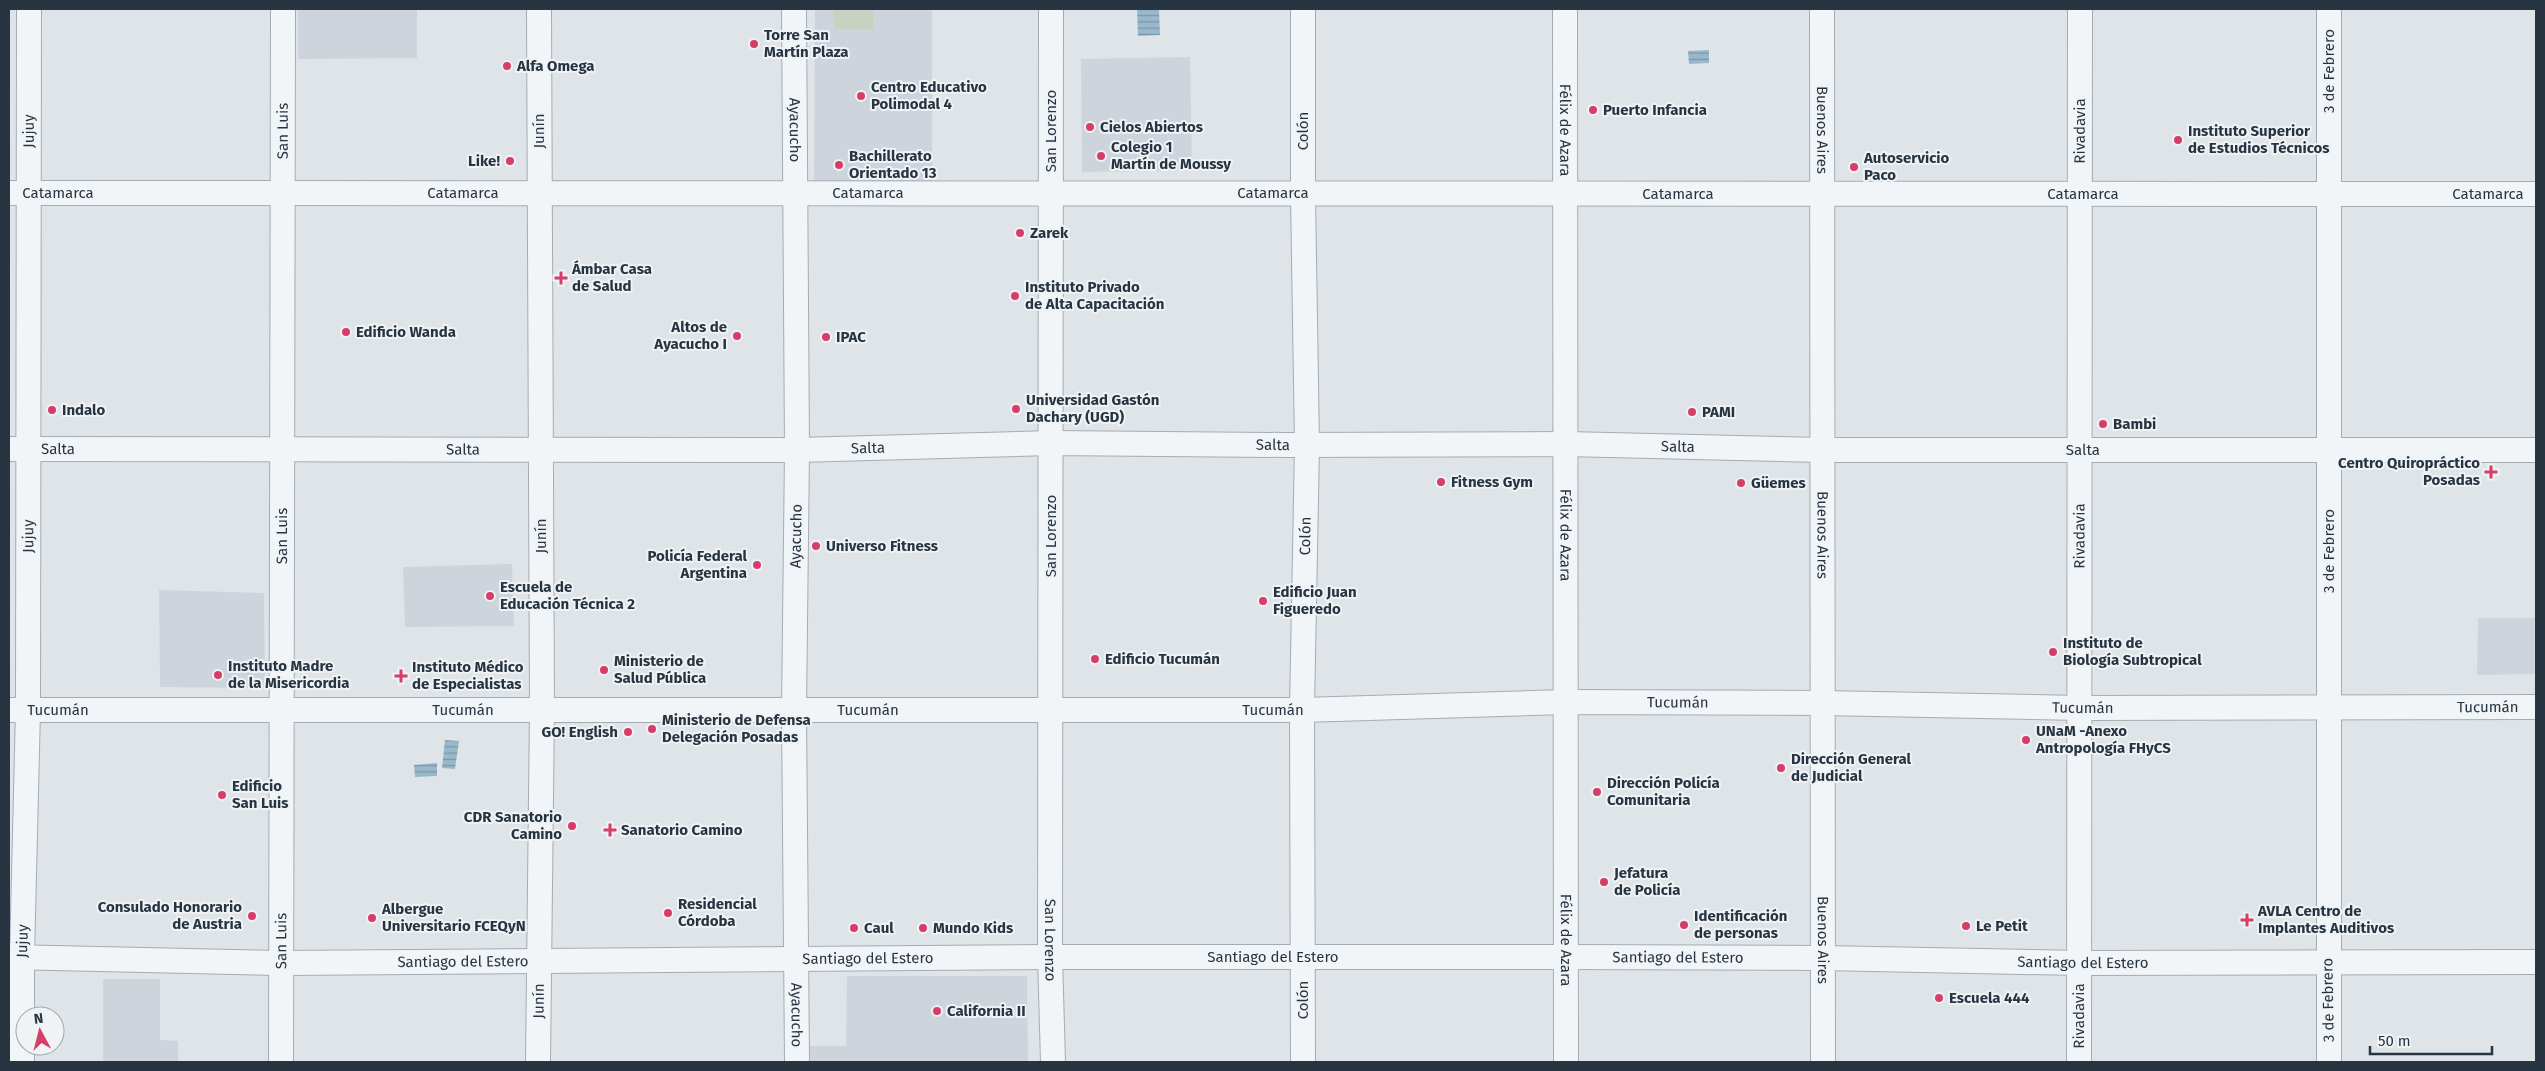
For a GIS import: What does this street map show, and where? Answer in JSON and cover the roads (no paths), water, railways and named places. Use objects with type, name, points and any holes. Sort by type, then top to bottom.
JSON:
[{"type":"street","name":"Jujuy","points":[[22,1062],[15,957],[18,710],[19,193],[29,9]]},
{"type":"street","name":"San Luis","points":[[281,1062],[283,9]]},
{"type":"street","name":"Junín","points":[[538,1062],[542,709],[539,9]]},
{"type":"street","name":"Ayacucho","points":[[794,9],[797,450],[794,712],[797,1062]]},
{"type":"street","name":"San Lorenzo","points":[[1051,9],[1050,958],[1053,1062]]},
{"type":"street","name":"Colón","points":[[1303,9],[1303,194],[1307,445],[1302,710],[1303,1062]]},
{"type":"street","name":"Félix de Azara","points":[[1565,9],[1564,957],[1566,1062]]},
{"type":"street","name":"Buenos Aires","points":[[1822,9],[1823,1062]]},
{"type":"street","name":"Rivadavia","points":[[2079,1062],[2080,9]]},
{"type":"street","name":"3 de Febrero","points":[[2329,9],[2329,1062]]},
{"type":"street","name":"Catamarca","points":[[19,193],[2536,194]]},
{"type":"street","name":"Salta","points":[[18,449],[797,450],[1051,443],[1307,445],[1566,444],[1823,450],[2536,450]]},
{"type":"street","name":"Tucumán","points":[[18,710],[542,709],[794,712],[1302,710],[1564,702],[1822,702],[2080,708],[2536,707]]},
{"type":"street","name":"Santiago del Estero","points":[[15,957],[282,962],[1564,957],[1822,958],[2079,963],[2536,962]]},
{"type":"water","points":[[1137,9],[1159,9],[1160,35],[1138,36]]},
{"type":"water","points":[[1709,50],[1709,63],[1689,64],[1688,51]]},
{"type":"water","points":[[445,740],[459,741],[455,769],[442,768]]},
{"type":"water","points":[[437,763],[437,776],[415,777],[414,765]]},
{"type":"place","name":"Torre San Martín Plaza","points":[[754,44]]},
{"type":"place","name":"Alfa Omega","points":[[507,66]]},
{"type":"place","name":"Centro Educativo Polimodal 4","points":[[861,96]]},
{"type":"place","name":"Puerto Infancia","points":[[1593,110]]},
{"type":"place","name":"Cielos Abiertos","points":[[1090,127]]},
{"type":"place","name":"Instituto Superior de Estudios Técnicos","points":[[2178,140]]},
{"type":"place","name":"Colegio 1 Martín de Moussy","points":[[1101,156]]},
{"type":"place","name":"Like!","points":[[510,161]]},
{"type":"place","name":"Bachillerato Orientado 13","points":[[839,165]]},
{"type":"place","name":"Autoservicio Paco","points":[[1854,167]]},
{"type":"place","name":"Zarek","points":[[1020,233]]},
{"type":"place","name":"Ámbar Casa de Salud","points":[[561,278]]},
{"type":"place","name":"Instituto Privado de Alta Capacitación","points":[[1015,296]]},
{"type":"place","name":"Edificio Wanda","points":[[346,332]]},
{"type":"place","name":"Altos de Ayacucho I","points":[[737,336]]},
{"type":"place","name":"IPAC","points":[[826,337]]},
{"type":"place","name":"Universidad Gastón Dachary (UGD)","points":[[1016,409]]},
{"type":"place","name":"Indalo","points":[[52,410]]},
{"type":"place","name":"PAMI","points":[[1692,412]]},
{"type":"place","name":"Bambi","points":[[2103,424]]},
{"type":"place","name":"Centro Quiropráctico Posadas","points":[[2491,472]]},
{"type":"place","name":"Fitness Gym","points":[[1441,482]]},
{"type":"place","name":"Güemes","points":[[1741,483]]},
{"type":"place","name":"Universo Fitness","points":[[816,546]]},
{"type":"place","name":"Policía Federal Argentina","points":[[757,565]]},
{"type":"place","name":"Escuela de Educación Técnica 2","points":[[490,596]]},
{"type":"place","name":"Edificio Juan Figueredo","points":[[1263,601]]},
{"type":"place","name":"Instituto de Biología Subtropical","points":[[2053,652]]},
{"type":"place","name":"Edificio Tucumán","points":[[1095,659]]},
{"type":"place","name":"Ministerio de Salud Pública","points":[[604,670]]},
{"type":"place","name":"Instituto Madre de la Misericordia","points":[[218,675]]},
{"type":"place","name":"Instituto Médico de Especialistas","points":[[401,676]]},
{"type":"place","name":"Ministerio de Defensa Delegación Posadas","points":[[652,729]]},
{"type":"place","name":"GO! English","points":[[628,732]]},
{"type":"place","name":"UNaM -Anexo Antropología FHyCS","points":[[2026,740]]},
{"type":"place","name":"Dirección General de Judicial","points":[[1781,768]]},
{"type":"place","name":"Dirección Policía Comunitaria","points":[[1597,792]]},
{"type":"place","name":"Edificio San Luis","points":[[222,795]]},
{"type":"place","name":"CDR Sanatorio Camino","points":[[572,826]]},
{"type":"place","name":"Sanatorio Camino","points":[[610,830]]},
{"type":"place","name":"Jefatura de Policía","points":[[1604,882]]},
{"type":"place","name":"Residencial Córdoba","points":[[668,913]]},
{"type":"place","name":"Consulado Honorario de Austria","points":[[252,916]]},
{"type":"place","name":"Albergue Universitario FCEQyN","points":[[372,918]]},
{"type":"place","name":"AVLA Centro de Implantes Auditivos","points":[[2247,920]]},
{"type":"place","name":"Identificación de personas","points":[[1684,925]]},
{"type":"place","name":"Le Petit","points":[[1966,926]]},
{"type":"place","name":"Caul","points":[[854,928]]},
{"type":"place","name":"Mundo Kids","points":[[923,928]]},
{"type":"place","name":"Escuela 444","points":[[1939,998]]},
{"type":"place","name":"California II","points":[[937,1011]]}]
